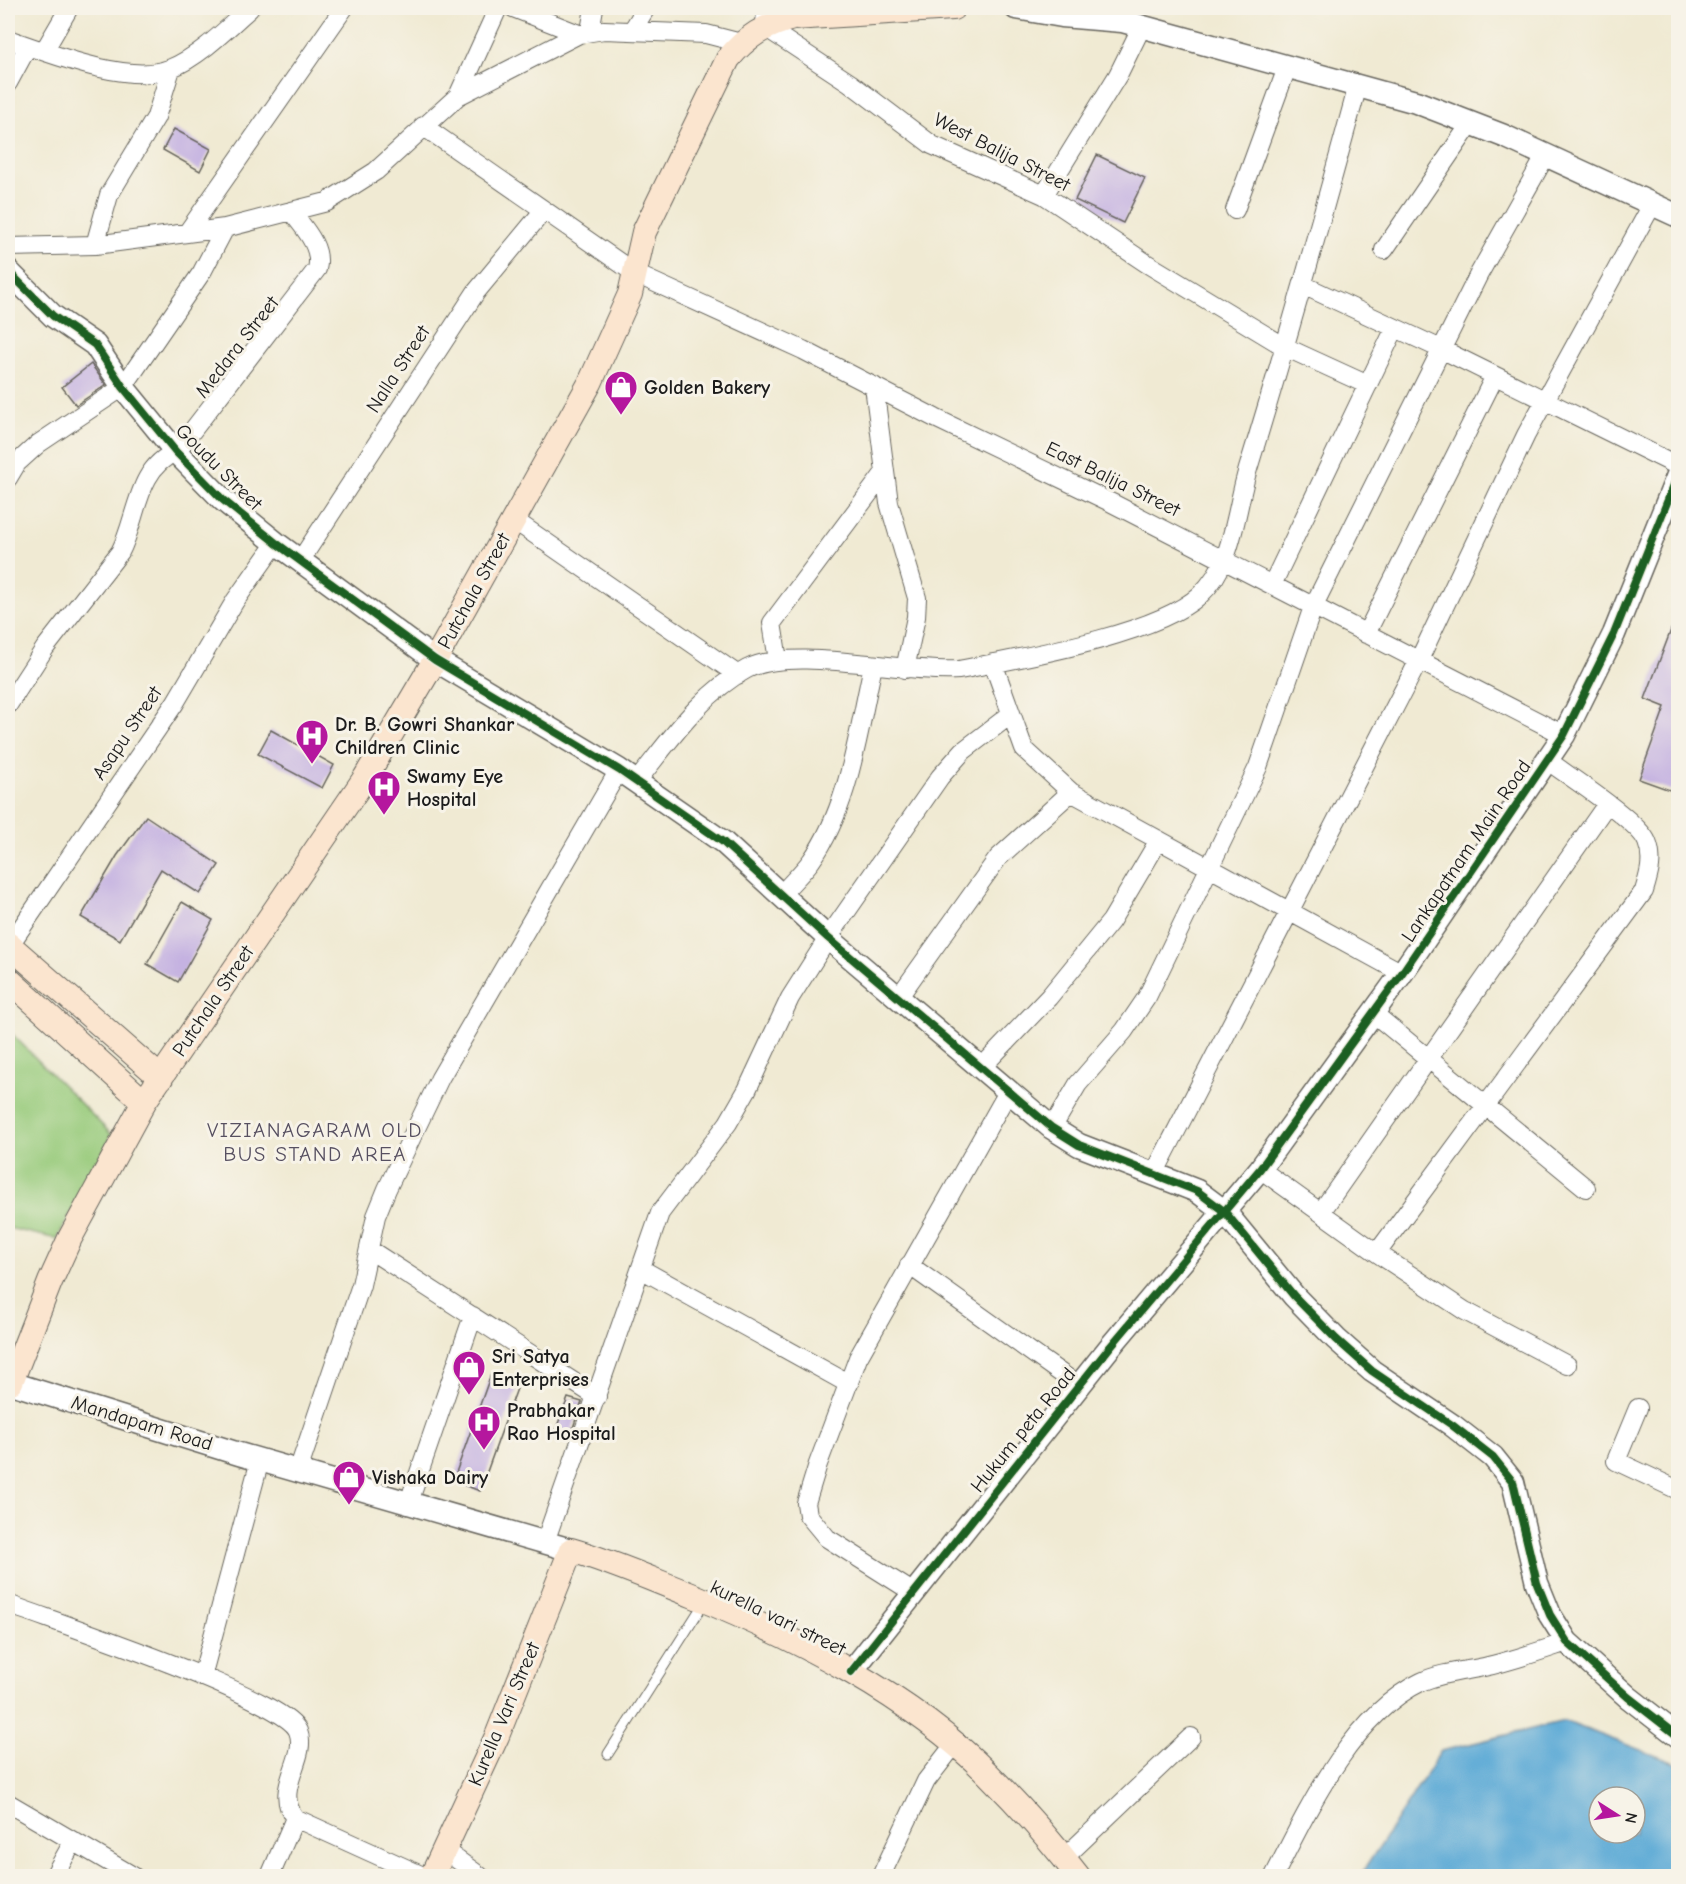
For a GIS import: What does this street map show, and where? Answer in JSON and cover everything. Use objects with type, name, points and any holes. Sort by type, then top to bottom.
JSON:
[{"type":"main road","points":[[741,43],[765,17],[793,18],[953,8]]},
{"type":"main road","name":"Putchala Street","points":[[144,1102],[365,778],[514,520],[590,384],[616,330],[636,274],[638,251],[644,232],[717,80],[741,43]]},
{"type":"main road","points":[[8,945],[161,1078]]},
{"type":"main road","points":[[8,979],[144,1102]]},
{"type":"main road","name":"Mandapam Road","points":[[9,1385],[66,1247],[144,1102]]},
{"type":"main road","name":"kurella vari street","points":[[571,1550],[606,1560],[789,1637],[851,1672],[917,1715],[987,1773],[1071,1870]]},
{"type":"main road","name":"Kurella Vari Street","points":[[432,1876],[497,1736],[571,1550]]},
{"type":"street","points":[[8,83],[69,8]]},
{"type":"street","points":[[8,39],[127,74],[154,74],[171,69],[221,35],[250,8]]},
{"type":"street","points":[[187,233],[344,8]]},
{"type":"street","points":[[458,96],[498,8]]},
{"type":"street","points":[[513,8],[585,32],[706,34],[741,43]]},
{"type":"street","points":[[8,247],[95,245],[225,228],[327,201],[376,171],[458,96],[585,32],[594,8]]},
{"type":"street","points":[[632,31],[646,8]]},
{"type":"street","points":[[1016,8],[1062,16],[1125,18],[1416,102],[1546,155],[1678,216]]},
{"type":"street","name":"West Balija Street","points":[[765,17],[932,145],[1044,195],[1146,263],[1285,347],[1368,386]]},
{"type":"street","points":[[1044,195],[1118,75],[1125,18]]},
{"type":"street","points":[[1235,210],[1288,65]]},
{"type":"street","points":[[95,245],[110,195],[156,117],[171,69]]},
{"type":"street","points":[[298,1471],[370,1250],[376,1216],[440,1078],[627,776],[699,708],[738,675],[761,663],[778,660],[950,671],[993,663],[1128,630],[1162,619],[1200,596],[1212,581],[1224,559],[1240,495],[1303,285],[1358,85]]},
{"type":"street","points":[[1384,250],[1471,123]]},
{"type":"street","name":"East Balija Street","points":[[423,126],[636,274],[803,350],[1224,559],[1418,662],[1564,735]]},
{"type":"street","points":[[1052,1128],[1078,1084],[1137,1014],[1261,759],[1314,607],[1479,274],[1546,155]]},
{"type":"street","points":[[1155,1172],[1418,662],[1543,401],[1653,203]]},
{"type":"street","name":"Nalla Street","points":[[300,561],[476,292],[544,210]]},
{"type":"street","name":"Medara Street","points":[[8,705],[57,632],[120,552],[129,535],[146,479],[157,463],[176,452],[317,269],[318,255],[314,244],[291,211]]},
{"type":"street","points":[[8,478],[17,463],[38,444],[123,387],[202,272],[225,228]]},
{"type":"street","name":"Goudu Street","points":[[8,271],[53,316],[95,345],[123,387],[176,452],[224,500],[276,543],[435,660],[627,776],[723,842],[828,938],[1052,1128],[1079,1145],[1125,1164],[1155,1172],[1197,1191],[1225,1212],[1294,1296],[1371,1371],[1452,1425],[1493,1457],[1513,1482],[1538,1583],[1550,1615],[1567,1642],[1628,1697],[1678,1736]]},
{"type":"street","points":[[1303,285],[1443,350],[1678,466]]},
{"type":"street","points":[[1272,585],[1395,328]]},
{"type":"street","points":[[1366,634],[1495,376]]},
{"type":"street","points":[[874,386],[896,534],[917,598],[916,617],[905,669]]},
{"type":"street","points":[[778,660],[772,623],[885,472]]},
{"type":"street","name":"Lankapatnam Main Road","points":[[1225,1212],[1260,1169],[1402,974],[1564,735],[1614,634],[1678,475]]},
{"type":"street","points":[[514,520],[738,675]]},
{"type":"street","name":"Asapu Street","points":[[8,945],[175,704],[235,601],[276,543]]},
{"type":"street","points":[[993,663],[1024,749],[1071,792],[1402,974]]},
{"type":"street","points":[[780,896],[810,862],[838,809],[873,666]]},
{"type":"street","points":[[545,1542],[660,1213],[728,1123],[747,1090],[790,998],[828,938],[940,777],[963,751],[1010,715]]},
{"type":"street","points":[[1377,1253],[1644,891],[1651,855],[1647,839],[1635,825],[1547,760]]},
{"type":"street","points":[[898,998],[998,858],[1071,792]]},
{"type":"street","points":[[1321,1212],[1607,804]]},
{"type":"street","points":[[980,1069],[1049,997],[1111,921],[1159,840]]},
{"type":"street","points":[[1373,1013],[1586,1188]]},
{"type":"street","points":[[914,1593],[827,1538],[808,1515],[806,1503],[818,1464],[858,1358],[1008,1092]]},
{"type":"street","points":[[1260,1169],[1377,1253],[1465,1311],[1567,1365]]},
{"type":"street","name":"Hukum peta Road","points":[[851,1672],[1078,1386],[1225,1212]]},
{"type":"street","points":[[370,1250],[597,1397]]},
{"type":"street","points":[[909,1265],[1078,1386]]},
{"type":"street","points":[[641,1269],[849,1384]]},
{"type":"street","points":[[409,1502],[473,1316]]},
{"type":"street","name":"Mandapam Road","points":[[9,1385],[571,1550]]},
{"type":"street","points":[[1638,1408],[1616,1461],[1678,1490]]},
{"type":"street","points":[[202,1677],[260,1460]]},
{"type":"street","points":[[8,1604],[202,1677],[256,1700],[283,1716],[298,1730],[300,1743],[287,1801],[295,1818],[423,1876]]},
{"type":"street","points":[[1274,1876],[1319,1792],[1352,1741],[1403,1693],[1422,1681],[1520,1658],[1567,1642]]},
{"type":"street","points":[[1071,1870],[1191,1737]]},
{"type":"street","points":[[881,1876],[926,1781],[954,1745]]},
{"type":"street","points":[[8,1803],[133,1876]]},
{"type":"street","points":[[270,1876],[295,1818]]},
{"type":"street","points":[[54,1876],[73,1842]]},
{"type":"street","points":[[444,1850],[480,1876]]},
{"type":"lane","points":[[608,1754],[705,1601]]},
{"type":"green space","points":[[8,1030],[112,1135],[57,1239],[8,1228]]},
{"type":"water","points":[[1564,1721],[1678,1764],[1678,1876],[1360,1876],[1441,1751]]},
{"type":"building","points":[[174,129],[211,149],[200,171],[163,150]]},
{"type":"building","points":[[1097,155],[1145,178],[1123,223],[1075,200]]},
{"type":"building","points":[[91,364],[106,385],[76,405],[62,387]]},
{"type":"building","points":[[1677,614],[1678,793],[1639,779],[1665,707],[1645,699]]},
{"type":"building","points":[[271,730],[334,765],[322,788],[258,754]]},
{"type":"building","points":[[146,816],[219,865],[200,894],[161,869],[120,940],[81,917],[117,856]]},
{"type":"building","points":[[182,902],[213,920],[178,982],[147,964]]},
{"type":"building","points":[[491,1374],[519,1383],[480,1491],[453,1481]]},
{"type":"building","points":[[568,1398],[582,1402],[569,1439],[554,1434]]},
{"type":"cycle path","points":[[8,271],[53,316],[95,345],[123,387],[176,452],[223,500],[276,543],[435,660],[619,770],[723,842],[828,938],[1052,1128],[1079,1145],[1197,1191],[1225,1212],[1294,1296],[1336,1339],[1372,1371],[1452,1425],[1493,1457],[1513,1482],[1537,1583],[1550,1615],[1567,1642],[1628,1697],[1678,1736]]},
{"type":"cycle path","points":[[851,1672],[1110,1347],[1260,1169],[1402,973],[1564,735],[1614,634],[1678,475]]},
{"type":"place","name":"Golden Bakery","points":[[621,416]]},
{"type":"place","name":"Dr. B. Gowri Shankar Children Clinic","points":[[312,765]]},
{"type":"place","name":"Swamy Eye Hospital","points":[[384,816]]},
{"type":"place","name":"Sri Satya Enterprises","points":[[469,1396]]},
{"type":"place","name":"Prabhakar Rao Hospital","points":[[484,1451]]},
{"type":"place","name":"Vishaka Dairy","points":[[349,1506]]},
{"type":"district","name":"VIZIANAGARAM OLD BUS STAND AREA","points":[[315,1142]]}]
